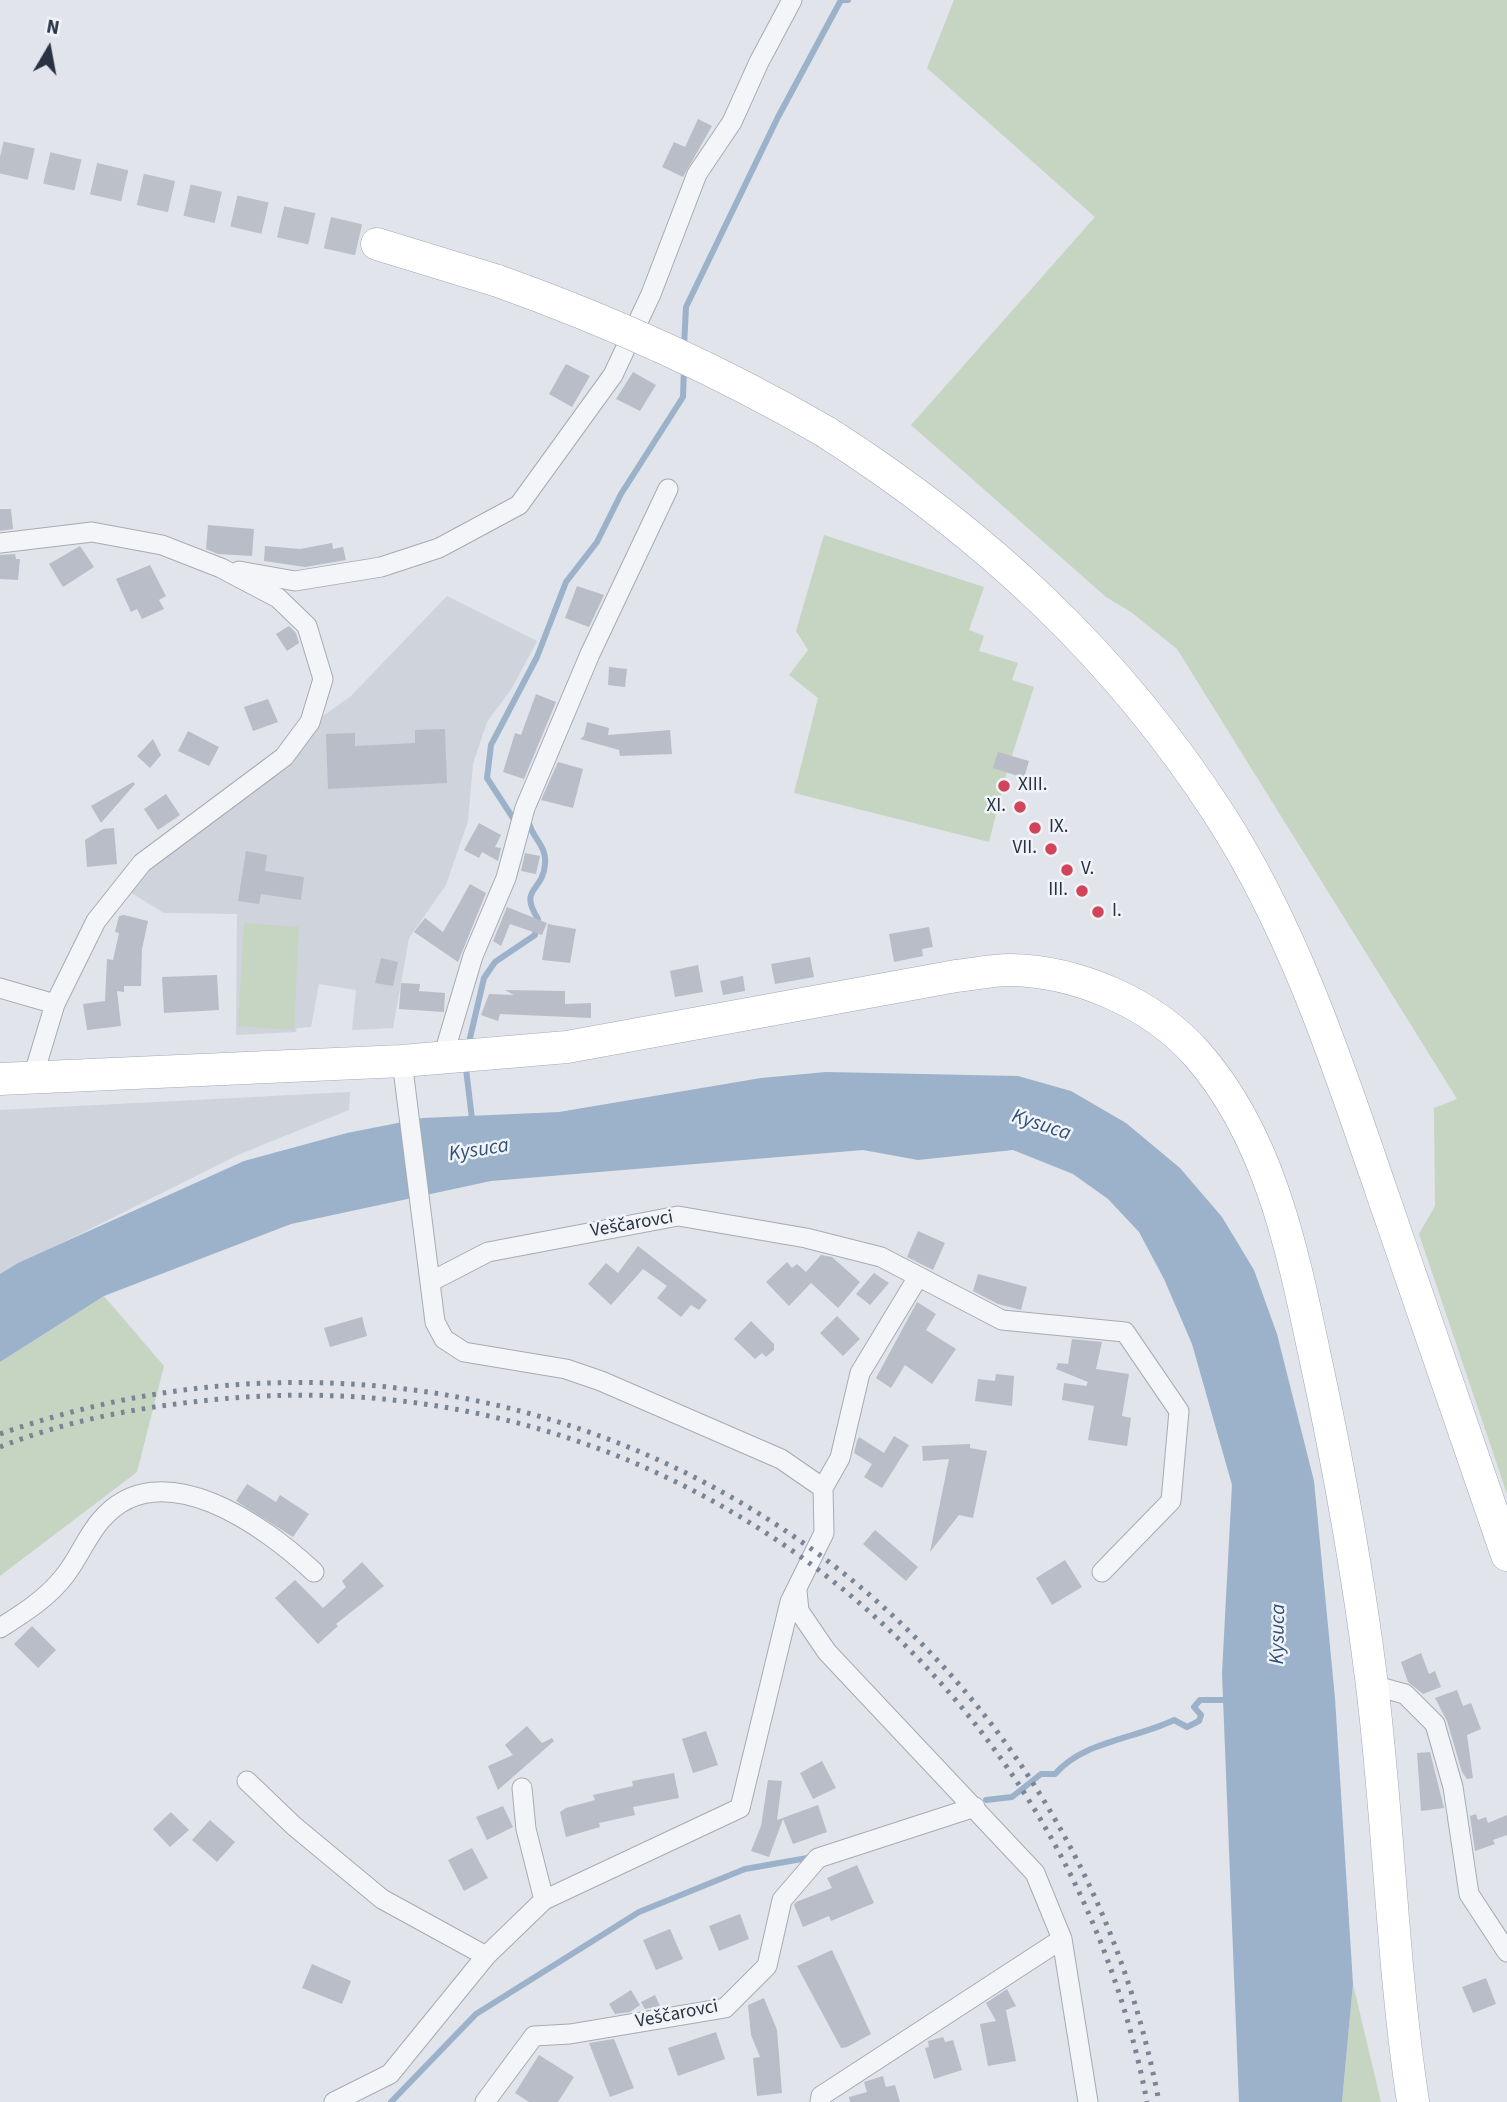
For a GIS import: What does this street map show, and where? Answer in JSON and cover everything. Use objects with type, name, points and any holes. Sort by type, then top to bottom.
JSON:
[{"type":"main road","points":[[377,244],[498,281],[650,340],[717,371],[826,432],[897,479],[1001,560],[1093,649],[1173,746],[1222,820],[1267,898],[1334,1055],[1505,1550]]},
{"type":"main road","points":[[0,1079],[402,1061],[567,1047],[956,976],[1007,970],[1039,972],[1076,980],[1107,991],[1140,1009],[1177,1035],[1213,1074],[1248,1132],[1269,1176],[1303,1300],[1341,1473],[1372,1685],[1400,1996],[1413,2102]]},
{"type":"street","points":[[221,568],[295,582],[381,567],[439,548],[519,505],[612,375],[651,294],[697,174],[732,122],[759,62],[792,0]]},
{"type":"street","points":[[443,1056],[473,957],[506,878],[524,808],[590,654],[668,489]]},
{"type":"street","points":[[0,544],[92,532],[162,545],[221,568],[278,598],[307,626],[323,679],[310,722],[284,757],[142,863],[96,921],[55,1004],[33,1077]]},
{"type":"street","points":[[0,988],[55,1004]]},
{"type":"street","points":[[402,1061],[429,1282],[439,1331],[444,1339],[464,1352],[566,1369],[601,1381],[780,1459],[823,1488]]},
{"type":"street","name":"Veščarovci","points":[[429,1282],[488,1252],[678,1216],[806,1238],[881,1257],[1002,1320],[1125,1332],[1179,1411],[1171,1501],[1102,1572]]},
{"type":"street","points":[[334,2102],[390,2074],[486,1956],[544,1900],[740,1808],[790,1602],[824,1533],[823,1488],[840,1458],[860,1373],[918,1277]]},
{"type":"street","points":[[0,1628],[43,1598],[65,1575],[100,1521],[116,1504],[135,1496],[157,1492],[189,1495],[216,1503],[284,1543],[314,1572]]},
{"type":"street","points":[[800,1579],[797,1602],[811,1633],[1035,1873],[1062,1939],[1088,2102]]},
{"type":"street","points":[[1372,1685],[1405,1693],[1435,1724],[1453,1787],[1469,1894],[1507,1952]]},
{"type":"street","points":[[247,1781],[294,1826],[382,1899],[486,1956]]},
{"type":"street","points":[[522,1788],[526,1829],[544,1900]]},
{"type":"street","name":"Veščarovci","points":[[485,2102],[534,2036],[570,2034],[725,2008],[767,1966],[782,1900],[818,1858],[975,1807]]},
{"type":"street","points":[[820,2102],[821,2096],[1062,1939]]},
{"type":"shaded area","points":[[447,596],[537,641],[512,688],[487,722],[473,764],[468,821],[446,885],[409,938],[393,1028],[352,1030],[356,990],[319,984],[311,1027],[297,1028],[296,1032],[236,1035],[237,914],[164,913],[128,891],[145,871],[231,804],[288,768],[305,746],[320,718],[351,696]]},
{"type":"shaded area","points":[[350,1092],[349,1110],[240,1154],[0,1274],[0,1110]]},
{"type":"green space","points":[[954,0],[1507,0],[1507,1494],[1419,1234],[1435,1206],[1434,1108],[1457,1099],[1177,649],[1131,612],[1106,597],[911,425],[1095,217],[927,68]]},
{"type":"green space","points":[[824,535],[984,587],[969,630],[984,636],[979,651],[1018,663],[1012,680],[1034,687],[1007,771],[989,842],[794,793],[818,698],[789,675],[808,650],[796,631]]},
{"type":"green space","points":[[244,923],[299,927],[294,1030],[238,1026]]},
{"type":"green space","points":[[104,1296],[164,1366],[137,1472],[0,1576],[0,1362]]},
{"type":"green space","points":[[1353,1984],[1381,2102],[1342,2102]]},
{"type":"water","name":"Kysuca","points":[[826,1072],[1018,1076],[1071,1091],[1126,1123],[1180,1168],[1222,1217],[1254,1270],[1277,1334],[1314,1481],[1335,1698],[1353,1984],[1342,2102],[1239,2102],[1222,1673],[1232,1485],[1192,1344],[1164,1279],[1139,1232],[1108,1199],[1073,1174],[1013,1150],[918,1160],[863,1150],[491,1181],[291,1224],[104,1296],[0,1362],[0,1274],[18,1263],[244,1161],[347,1133],[423,1118],[559,1112],[761,1078]]},
{"type":"building","points":[[698,119],[712,126],[683,177],[662,167],[674,142],[685,147]]},
{"type":"building","points":[[566,364],[590,376],[572,407],[549,394]]},
{"type":"building","points":[[633,372],[656,385],[640,411],[616,399]]},
{"type":"building","points":[[0,509],[11,509],[13,529],[0,531]]},
{"type":"building","points":[[208,525],[254,529],[252,556],[218,554],[206,549]]},
{"type":"building","points":[[332,543],[333,549],[343,547],[346,560],[305,567],[264,561],[265,546],[300,549]]},
{"type":"building","points":[[80,546],[94,567],[63,587],[49,564]]},
{"type":"building","points":[[15,554],[16,559],[20,559],[18,580],[0,579],[0,555]]},
{"type":"building","points":[[150,565],[166,596],[159,600],[164,609],[142,619],[137,609],[131,612],[116,579]]},
{"type":"building","points":[[577,586],[604,595],[589,627],[565,618]]},
{"type":"building","points":[[289,626],[296,633],[299,643],[287,651],[276,634]]},
{"type":"building","points":[[609,667],[627,669],[625,687],[608,685]]},
{"type":"building","points":[[536,694],[556,702],[524,779],[503,772],[515,733],[521,735]]},
{"type":"building","points":[[268,699],[278,722],[253,731],[244,707]]},
{"type":"building","points":[[587,722],[609,728],[608,735],[670,730],[672,754],[620,756],[619,750],[580,739],[584,736]]},
{"type":"building","points":[[445,729],[447,783],[328,789],[326,734],[355,733],[355,746],[415,743],[415,730]]},
{"type":"building","points":[[188,731],[219,747],[209,766],[178,751]]},
{"type":"building","points":[[153,739],[161,755],[150,768],[137,756]]},
{"type":"building","points":[[998,752],[1029,761],[1024,778],[993,768]]},
{"type":"building","points":[[558,762],[583,769],[573,808],[541,800]]},
{"type":"building","points":[[133,782],[135,784],[101,823],[91,806]]},
{"type":"building","points":[[166,794],[180,815],[158,830],[144,809]]},
{"type":"building","points":[[479,823],[501,835],[495,847],[501,848],[498,861],[482,852],[479,858],[464,850]]},
{"type":"building","points":[[114,828],[117,864],[87,867],[85,840],[103,829]]},
{"type":"building","points":[[246,851],[267,855],[265,871],[304,877],[301,900],[261,894],[259,904],[238,901]]},
{"type":"building","points":[[525,853],[540,856],[536,874],[521,871]]},
{"type":"building","points":[[470,884],[486,893],[458,962],[414,932],[425,918],[443,932]]},
{"type":"building","points":[[507,907],[547,923],[542,935],[510,924],[501,946],[493,941]]},
{"type":"building","points":[[119,916],[148,921],[142,949],[141,986],[124,986],[124,992],[117,991],[121,1026],[87,1030],[83,1004],[105,1001],[107,959],[113,960],[119,933],[115,932]]},
{"type":"building","points":[[548,924],[576,929],[570,963],[542,960]]},
{"type":"building","points":[[929,927],[933,947],[922,949],[923,956],[894,962],[889,934]]},
{"type":"building","points":[[810,957],[814,977],[775,984],[771,964]]},
{"type":"building","points":[[381,958],[398,962],[393,986],[375,983]]},
{"type":"building","points":[[698,965],[703,992],[675,997],[670,971]]},
{"type":"building","points":[[217,975],[219,1010],[164,1013],[162,977]]},
{"type":"building","points":[[743,976],[745,991],[723,995],[720,981]]},
{"type":"building","points":[[401,983],[420,984],[419,991],[445,993],[444,1012],[399,1009]]},
{"type":"building","points":[[505,990],[565,991],[565,1004],[591,1003],[591,1018],[500,1014],[498,1021],[481,1015],[489,994],[514,995]]},
{"type":"building","points":[[918,1231],[945,1243],[933,1270],[907,1257]]},
{"type":"building","points":[[638,1246],[707,1300],[699,1310],[691,1305],[681,1317],[657,1298],[667,1286],[643,1269],[611,1305],[588,1284],[606,1263],[618,1273]]},
{"type":"building","points":[[821,1255],[832,1257],[860,1282],[838,1308],[811,1283],[789,1306],[766,1282],[787,1262],[792,1268],[797,1264],[806,1272]]},
{"type":"building","points":[[874,1273],[889,1283],[870,1305],[856,1294]]},
{"type":"building","points":[[978,1274],[1027,1287],[1021,1310],[998,1304],[973,1291]]},
{"type":"building","points":[[917,1302],[936,1314],[926,1330],[956,1349],[932,1384],[905,1365],[891,1388],[876,1378]]},
{"type":"building","points":[[837,1316],[860,1339],[843,1356],[820,1333]]},
{"type":"building","points":[[362,1317],[367,1336],[330,1347],[324,1328]]},
{"type":"building","points":[[751,1321],[774,1344],[774,1350],[766,1357],[762,1353],[755,1359],[734,1339]]},
{"type":"building","points":[[1072,1339],[1102,1342],[1096,1369],[1129,1374],[1122,1416],[1131,1418],[1127,1446],[1088,1440],[1094,1406],[1062,1400],[1064,1383],[1086,1386],[1088,1382],[1056,1369],[1058,1363],[1068,1364]]},
{"type":"building","points":[[996,1374],[1014,1376],[1012,1406],[975,1401],[978,1379],[995,1381]]},
{"type":"building","points":[[894,1436],[909,1445],[882,1488],[864,1477],[872,1464],[854,1453],[859,1437],[884,1453]]},
{"type":"building","points":[[970,1444],[970,1448],[987,1451],[973,1518],[959,1515],[930,1552],[949,1459],[923,1461],[922,1446]]},
{"type":"building","points":[[247,1484],[276,1502],[280,1495],[309,1514],[293,1537],[236,1501]]},
{"type":"building","points":[[875,1530],[918,1567],[906,1581],[863,1544]]},
{"type":"building","points":[[1065,1560],[1082,1587],[1052,1605],[1036,1578]]},
{"type":"building","points":[[362,1562],[384,1586],[336,1624],[338,1626],[318,1644],[275,1598],[295,1580],[323,1608],[346,1587],[342,1581]]},
{"type":"building","points":[[32,1626],[56,1650],[38,1668],[14,1644]]},
{"type":"building","points":[[1421,1653],[1429,1674],[1435,1671],[1441,1687],[1423,1694],[1408,1682],[1401,1662]]},
{"type":"building","points":[[1457,1690],[1463,1706],[1471,1703],[1481,1729],[1467,1735],[1473,1778],[1467,1779],[1462,1772],[1447,1721],[1435,1698]]},
{"type":"building","points":[[527,1726],[542,1743],[552,1738],[554,1741],[498,1790],[488,1766],[513,1755],[505,1745]]},
{"type":"building","points":[[706,1731],[718,1765],[693,1773],[682,1739]]},
{"type":"building","points":[[1430,1752],[1444,1808],[1421,1811],[1417,1753]]},
{"type":"building","points":[[822,1761],[836,1788],[813,1799],[800,1773]]},
{"type":"building","points":[[674,1773],[679,1798],[633,1807],[635,1815],[599,1823],[600,1827],[566,1837],[560,1812],[566,1808],[595,1800],[593,1795],[633,1786],[632,1781]]},
{"type":"building","points":[[768,1780],[782,1781],[777,1820],[818,1805],[827,1832],[793,1844],[783,1819],[769,1857],[751,1851],[761,1826]]},
{"type":"building","points":[[503,1806],[513,1827],[487,1840],[476,1817]]},
{"type":"building","points":[[171,1812],[189,1830],[170,1847],[153,1829]]},
{"type":"building","points":[[1476,1814],[1478,1820],[1486,1817],[1488,1823],[1507,1815],[1507,1835],[1493,1840],[1495,1844],[1475,1851],[1470,1816]]},
{"type":"building","points":[[210,1820],[235,1842],[217,1862],[192,1840]]},
{"type":"building","points":[[472,1848],[488,1878],[464,1891],[448,1860]]},
{"type":"building","points":[[857,1865],[874,1903],[831,1921],[829,1916],[803,1927],[794,1905],[796,1902],[832,1888],[827,1878]]},
{"type":"building","points":[[740,1914],[749,1939],[719,1951],[709,1926]]},
{"type":"building","points":[[670,1929],[683,1959],[656,1970],[643,1940]]},
{"type":"building","points":[[832,1950],[871,2034],[841,2048],[797,1966]]},
{"type":"building","points":[[312,1964],[351,1981],[342,2004],[302,1988]]},
{"type":"building","points":[[1486,1978],[1496,2004],[1473,2013],[1462,1987]]},
{"type":"building","points":[[1007,1989],[1016,2006],[1006,2010],[1016,2061],[988,2066],[980,2024],[996,2021],[986,2003]]},
{"type":"building","points":[[631,1990],[640,2005],[630,2012],[615,2014],[609,2004]]},
{"type":"building","points":[[655,1995],[660,2006],[645,2009],[641,2002]]},
{"type":"building","points":[[764,1998],[777,2030],[782,2093],[757,2096],[753,2058],[760,2057],[751,2035],[748,2005]]},
{"type":"building","points":[[716,2032],[725,2059],[678,2076],[668,2048]]},
{"type":"building","points":[[943,2037],[945,2042],[953,2040],[962,2070],[934,2079],[925,2048],[929,2047],[928,2041]]},
{"type":"building","points":[[614,2039],[634,2088],[610,2097],[589,2043]]},
{"type":"building","points":[[539,2055],[574,2077],[558,2102],[529,2102],[515,2093]]},
{"type":"building","points":[[883,2076],[886,2087],[895,2085],[900,2102],[850,2102],[849,2097],[867,2092],[864,2082]]},
{"type":"waterway","points":[[684,346],[686,307],[778,117],[841,0],[848,0]]},
{"type":"waterway","points":[[513,818],[487,778],[491,745],[537,657],[566,582],[597,542],[621,494],[683,397],[684,367]]},
{"type":"waterway","points":[[470,1038],[484,978],[495,962],[535,935],[538,919],[530,901],[543,873],[545,858],[529,823]]},
{"type":"waterway","points":[[466,1069],[472,1119]]},
{"type":"waterway","points":[[986,1800],[1012,1797],[1041,1774],[1055,1774],[1080,1754],[1095,1747],[1174,1720],[1187,1727],[1199,1721],[1201,1715],[1194,1707],[1200,1700],[1230,1700]]},
{"type":"waterway","points":[[391,2102],[476,2014],[639,1912],[745,1869],[813,1857]]},
{"type":"tunnel","points":[[0,157],[377,244]]},
{"type":"railway","points":[[0,1434],[194,1389],[384,1387],[566,1424],[735,1499],[884,1607],[1008,1746],[1101,1912],[1159,2102]]},
{"type":"railway","points":[[0,1447],[81,1421],[193,1402],[221,1399],[385,1399],[542,1430],[688,1488],[820,1571],[935,1676],[1030,1802],[1102,1945],[1147,2102]]},
{"type":"place","name":"XIII.","points":[[1004,786]]},
{"type":"place","name":"XI.","points":[[1020,807]]},
{"type":"place","name":"IX.","points":[[1035,828]]},
{"type":"place","name":"VII.","points":[[1051,849]]},
{"type":"place","name":"V.","points":[[1067,870]]},
{"type":"place","name":"III.","points":[[1082,891]]},
{"type":"place","name":"I.","points":[[1098,912]]}]
